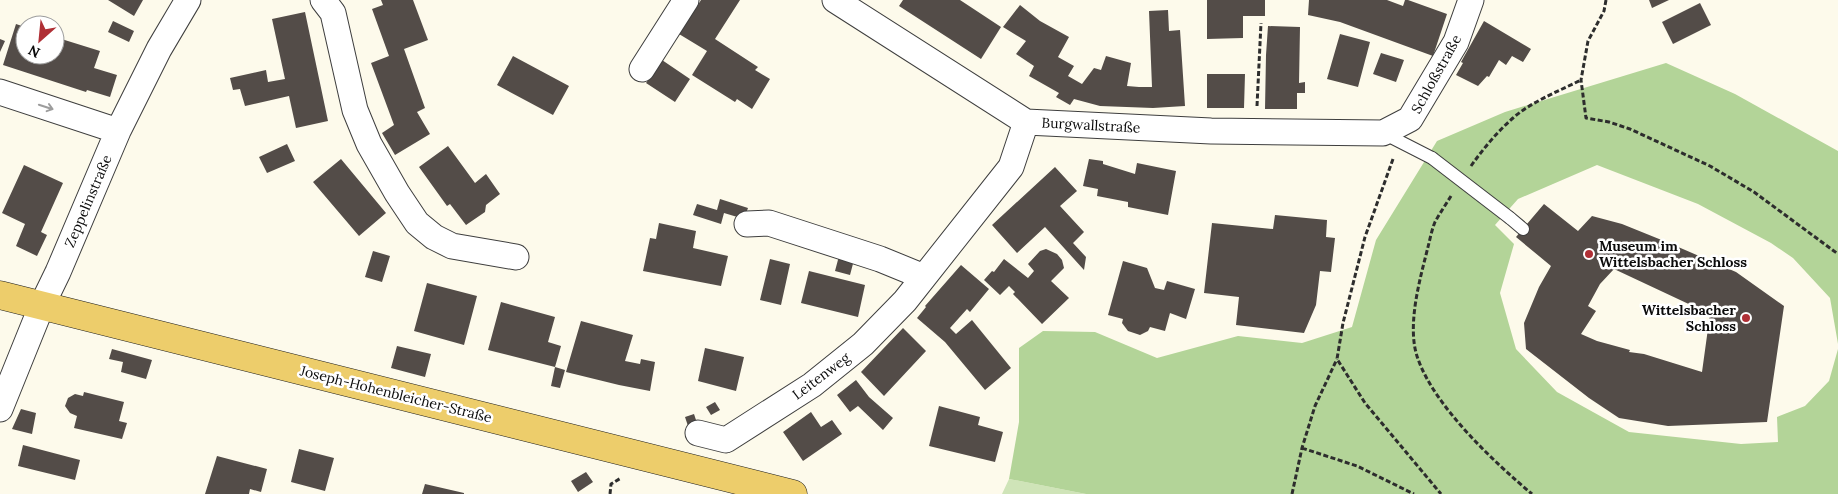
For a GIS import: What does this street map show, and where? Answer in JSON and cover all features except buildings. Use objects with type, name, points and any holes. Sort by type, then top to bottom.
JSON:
[{"type":"main road","name":"Joseph-Hohenbleicher-Straße","points":[[0,295],[793,494]]},
{"type":"street","name":"Zeppelinstraße","points":[[0,409],[42,305],[118,131],[159,50],[188,0]]},
{"type":"street","points":[[323,0],[333,13],[347,80],[369,144],[397,193],[417,223],[434,236],[452,246],[516,257]]},
{"type":"street","points":[[642,69],[686,0]]},
{"type":"street","name":"Burgwallstraße","points":[[835,0],[1026,122],[1212,131],[1392,136]]},
{"type":"street","name":"Schloßstraße","points":[[1392,136],[1410,119],[1456,42],[1471,0]]},
{"type":"street","points":[[0,92],[118,131]]},
{"type":"street","name":"Leitenweg","points":[[698,433],[726,440],[812,385],[863,344],[905,301],[1011,168],[1026,122]]},
{"type":"street","points":[[747,224],[770,224],[880,259],[924,276]]},
{"type":"lane","points":[[1392,136],[1432,158],[1524,229]]},
{"type":"path","points":[[1606,0],[1604,11],[1588,41],[1581,80],[1586,118],[1609,122],[1630,130],[1710,166],[1754,192],[1838,254]]},
{"type":"path","points":[[1256,131],[1261,23]]},
{"type":"path","points":[[1467,172],[1483,149],[1514,117],[1548,96],[1581,80]]},
{"type":"path","points":[[1292,494],[1302,448],[1315,406],[1337,359],[1343,323],[1392,136]]},
{"type":"path","points":[[1452,195],[1435,223],[1420,281],[1413,329],[1417,358],[1431,388],[1456,419],[1503,470],[1532,494]]},
{"type":"path","points":[[1337,359],[1365,403],[1441,494]]},
{"type":"path","points":[[1302,448],[1357,466],[1414,494]]},
{"type":"green space","points":[[1666,63],[1735,94],[1838,151],[1838,344],[1830,298],[1793,258],[1771,243],[1698,204],[1597,165],[1518,199],[1495,225],[1514,244],[1500,293],[1516,349],[1557,392],[1629,432],[1741,444],[1778,442],[1777,417],[1805,406],[1829,381],[1838,349],[1838,494],[1086,494],[1009,479],[1019,422],[1019,348],[1043,331],[1095,332],[1157,358],[1238,336],[1302,343],[1352,327],[1376,240],[1437,141],[1505,112]]},
{"type":"green space","points":[[1009,479],[1086,494],[1002,494]]},
{"type":"place","name":"Museum im Wittelsbacher Schloss","points":[[1589,254]]},
{"type":"place","name":"Wittelsbacher Schloss","points":[[1746,318]]}]
